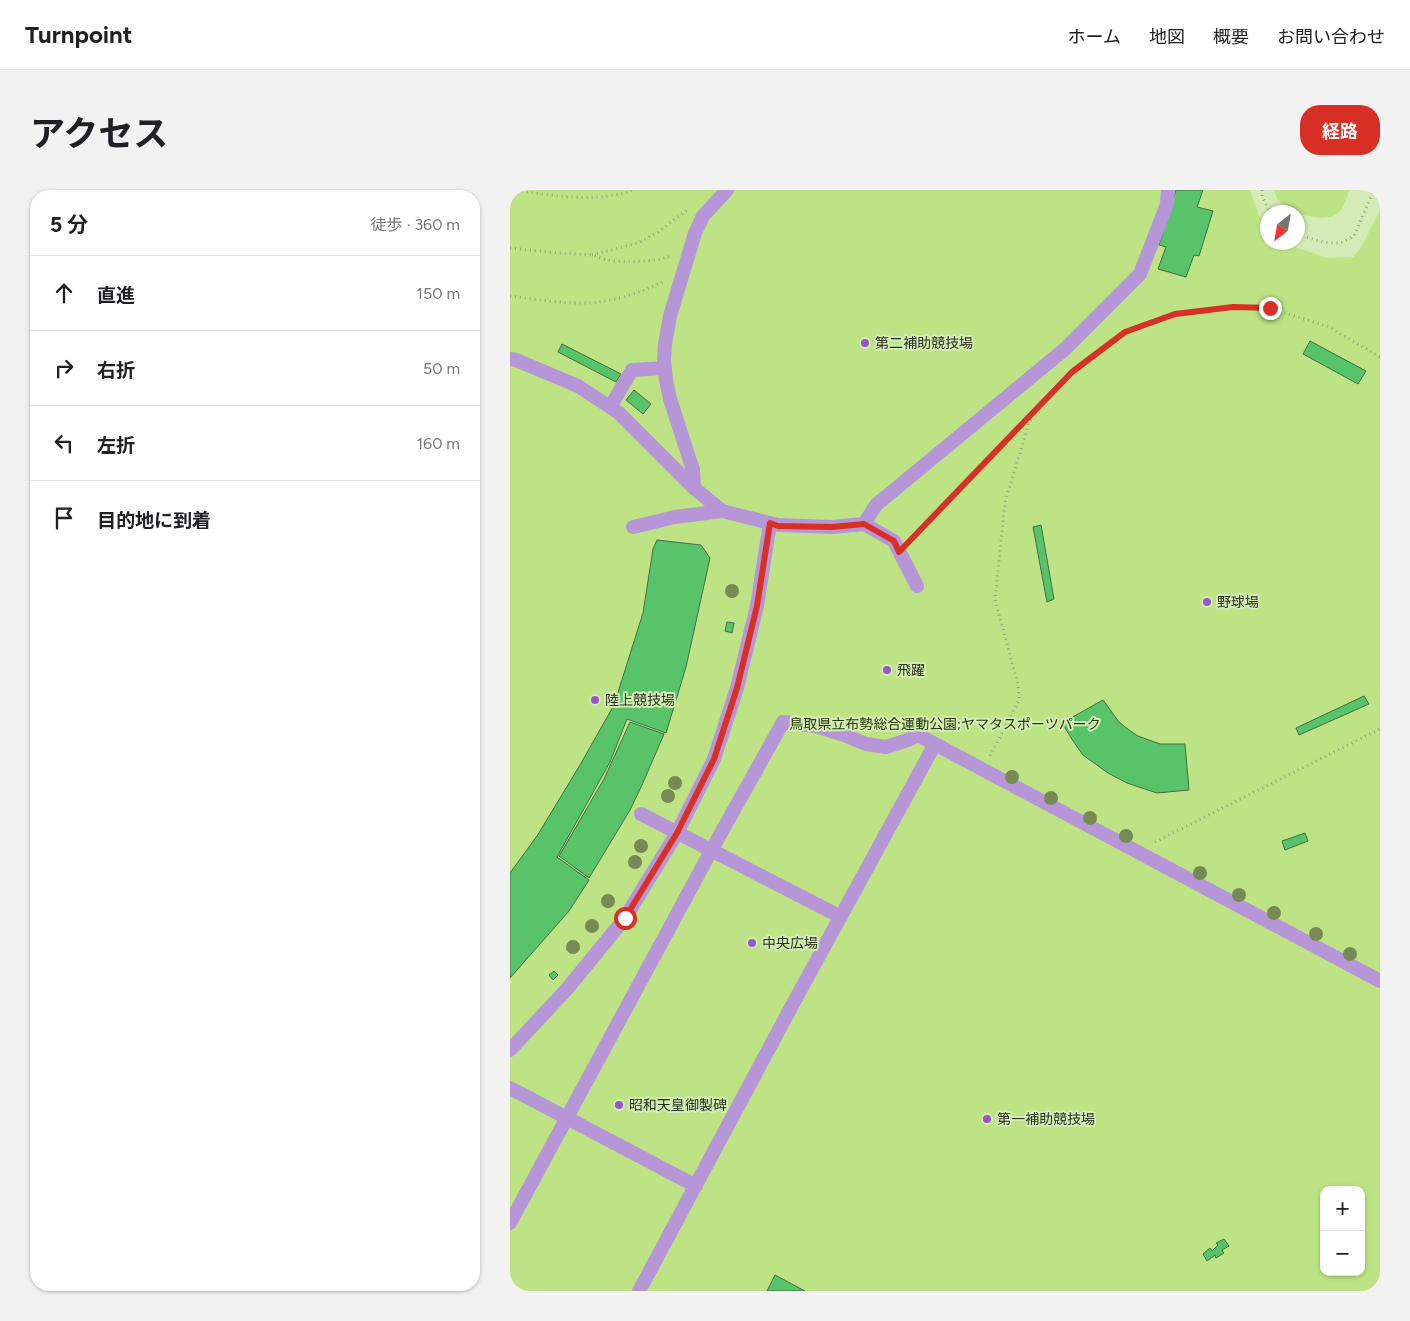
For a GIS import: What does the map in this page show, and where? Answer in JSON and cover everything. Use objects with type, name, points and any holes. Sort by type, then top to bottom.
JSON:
[{"type":"street","points":[[694,488],[693,470],[670,399],[665,368],[665,344],[667,330],[695,233],[703,216],[727,190]]},
{"type":"street","points":[[864,524],[876,505],[1065,349],[1140,274],[1167,204],[1168,190]]},
{"type":"street","points":[[510,359],[578,386],[619,412],[694,488],[722,511]]},
{"type":"street","points":[[610,406],[632,370],[665,368]]},
{"type":"street","points":[[633,527],[675,517],[722,511],[778,526],[832,527],[864,524],[894,541],[917,586]]},
{"type":"street","points":[[510,1050],[567,989],[625,918],[677,833],[714,759],[737,688],[757,606],[770,523]]},
{"type":"street","points":[[510,1224],[711,851],[783,722],[816,726],[844,734],[866,744],[886,747],[918,735],[1380,981]]},
{"type":"street","points":[[639,1291],[935,744]]},
{"type":"street","points":[[641,814],[841,917]]},
{"type":"street","points":[[510,1088],[696,1186]]},
{"type":"path","points":[[512,190],[579,198],[621,195],[634,190]]},
{"type":"path","points":[[1262,190],[1262,196],[1266,205]]},
{"type":"path","points":[[1305,236],[1325,242],[1340,243],[1354,236],[1374,190]]},
{"type":"path","points":[[592,255],[638,243],[658,232],[690,207]]},
{"type":"path","points":[[510,248],[592,255],[606,260],[625,262],[656,260],[689,252]]},
{"type":"path","points":[[510,296],[583,304],[598,302],[631,294],[656,285],[684,271]]},
{"type":"path","points":[[899,552],[1072,372],[1125,332],[1175,314],[1233,307],[1270,308],[1329,327],[1380,357]]},
{"type":"path","points":[[983,770],[1019,700],[1018,684],[995,600],[1005,502],[1032,413]]},
{"type":"path","points":[[1137,851],[1380,729]]},
{"type":"green space","name":"鳥取県立布勢総合運動公園;ヤマタスポーツパーク","points":[[510,190],[1250,190],[1260,217],[1260,250],[1304,250],[1327,258],[1353,257],[1361,248],[1380,210],[1380,1291],[510,1291]]},
{"type":"green space","points":[[1274,190],[1350,190],[1340,211],[1326,217],[1318,218],[1305,215],[1305,205],[1284,205],[1278,200]]},
{"type":"building","points":[[1176,190],[1203,190],[1197,207],[1213,211],[1199,256],[1194,255],[1186,277],[1158,269],[1166,247],[1159,245]]},
{"type":"building","points":[[1310,341],[1366,371],[1358,384],[1303,354]]},
{"type":"building","points":[[562,344],[621,374],[616,382],[558,352]]},
{"type":"building","points":[[634,390],[651,404],[643,414],[626,400]]},
{"type":"building","points":[[1041,525],[1054,599],[1047,602],[1033,527]]},
{"type":"building","points":[[657,540],[701,545],[710,558],[686,667],[666,733],[627,719],[610,762],[557,857],[589,880],[569,911],[510,978],[510,873],[537,836],[614,705],[643,613],[653,549]]},
{"type":"building","points":[[727,622],[734,623],[732,633],[725,631]]},
{"type":"building","points":[[1364,696],[1369,704],[1299,735],[1296,728]]},
{"type":"building","points":[[1103,700],[1119,722],[1138,736],[1160,744],[1185,744],[1189,790],[1157,793],[1127,783],[1108,773],[1083,755],[1062,723]]},
{"type":"building","points":[[630,722],[664,734],[630,810],[589,878],[559,856],[604,779]]},
{"type":"building","points":[[1305,833],[1308,841],[1285,850],[1282,841]]},
{"type":"building","points":[[554,971],[558,975],[553,980],[549,975]]},
{"type":"building","points":[[1224,1239],[1229,1246],[1222,1250],[1224,1253],[1216,1258],[1215,1255],[1207,1261],[1203,1254],[1210,1248],[1212,1251],[1218,1245],[1216,1243]]},
{"type":"building","points":[[775,1275],[805,1291],[767,1291]]},
{"type":"place","name":"第二補助競技場","points":[[865,343]]},
{"type":"place","name":"野球場","points":[[1207,602]]},
{"type":"place","name":"飛躍","points":[[887,670]]},
{"type":"place","name":"陸上競技場","points":[[595,700]]},
{"type":"place","name":"中央広場","points":[[752,943]]},
{"type":"place","name":"昭和天皇御製碑","points":[[619,1105]]},
{"type":"place","name":"第一補助競技場","points":[[987,1119]]},
{"type":"route","points":[[625,918],[677,833],[714,759],[737,688],[757,606],[770,523],[778,526],[832,527],[864,524],[894,541],[899,552],[1072,372],[1125,332],[1175,314],[1233,307],[1270,308]]}]
